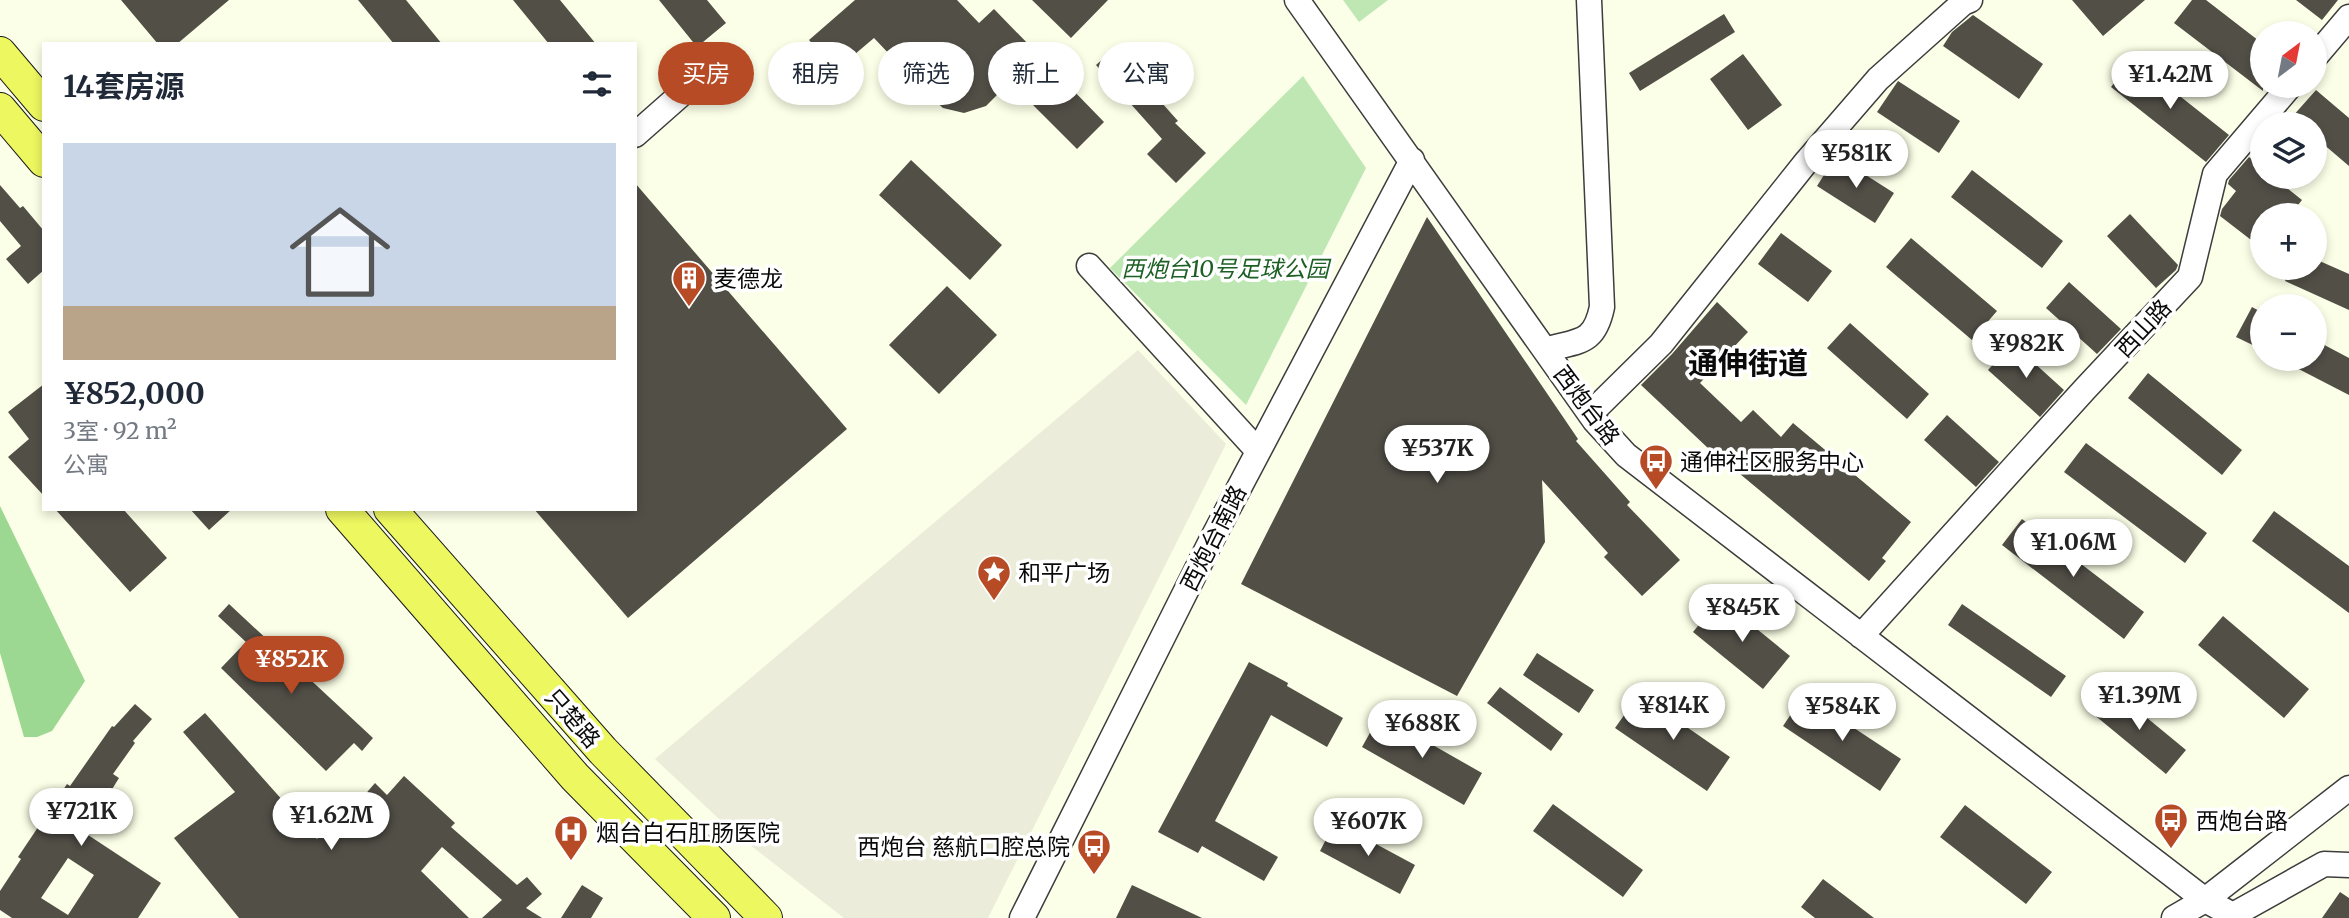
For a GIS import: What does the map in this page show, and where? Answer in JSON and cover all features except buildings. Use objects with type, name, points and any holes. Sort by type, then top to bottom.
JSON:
[{"type":"main road","points":[[0,53],[42,103]]},
{"type":"main road","points":[[0,109],[42,159]]},
{"type":"main road","name":"只楚路","points":[[344,511],[575,777],[714,918]]},
{"type":"main road","name":"只楚路","points":[[392,511],[603,751],[766,918]]},
{"type":"street","name":"西炮台路","points":[[1297,0],[1590,414],[1626,455],[2205,900],[2233,915],[2323,864],[2349,865]]},
{"type":"street","points":[[1545,349],[1588,337],[1598,327],[1602,307],[1589,0]]},
{"type":"street","points":[[1590,414],[1661,344],[1807,161],[1878,79],[1963,3],[1970,0]]},
{"type":"street","points":[[2328,42],[2349,17]]},
{"type":"street","name":"西山路","points":[[1861,636],[2190,277],[2215,174],[2280,98]]},
{"type":"street","points":[[637,133],[669,105]]},
{"type":"street","name":"西炮台南路","points":[[1022,918],[1258,451],[1412,160]]},
{"type":"street","points":[[1089,266],[1258,451]]},
{"type":"street","points":[[2174,918],[2205,900],[2349,788]]},
{"type":"green space","points":[[1343,0],[1388,0],[1359,22]]},
{"type":"green space","name":"西炮台10号足球公园","points":[[1303,76],[1366,168],[1246,405],[1110,268]]},
{"type":"green space","points":[[0,506],[85,681],[52,731],[37,737],[24,737],[0,653]]},
{"type":"shaded area","name":"和平广场","points":[[1138,350],[1226,444],[988,918],[844,918],[732,831],[655,759]]},
{"type":"place","name":"麦德龙","points":[[689,308]]},
{"type":"place","name":"通伸社区服务中心","points":[[1656,491]]},
{"type":"place","name":"和平广场","points":[[994,602]]},
{"type":"place","name":"西炮台路","points":[[2171,850]]},
{"type":"place","name":"烟台白石肛肠医院","points":[[571,862]]},
{"type":"place","name":"西炮台 慈航口腔总院","points":[[1094,876]]},
{"type":"district","name":"通伸街道","points":[[1748,363]]}]
